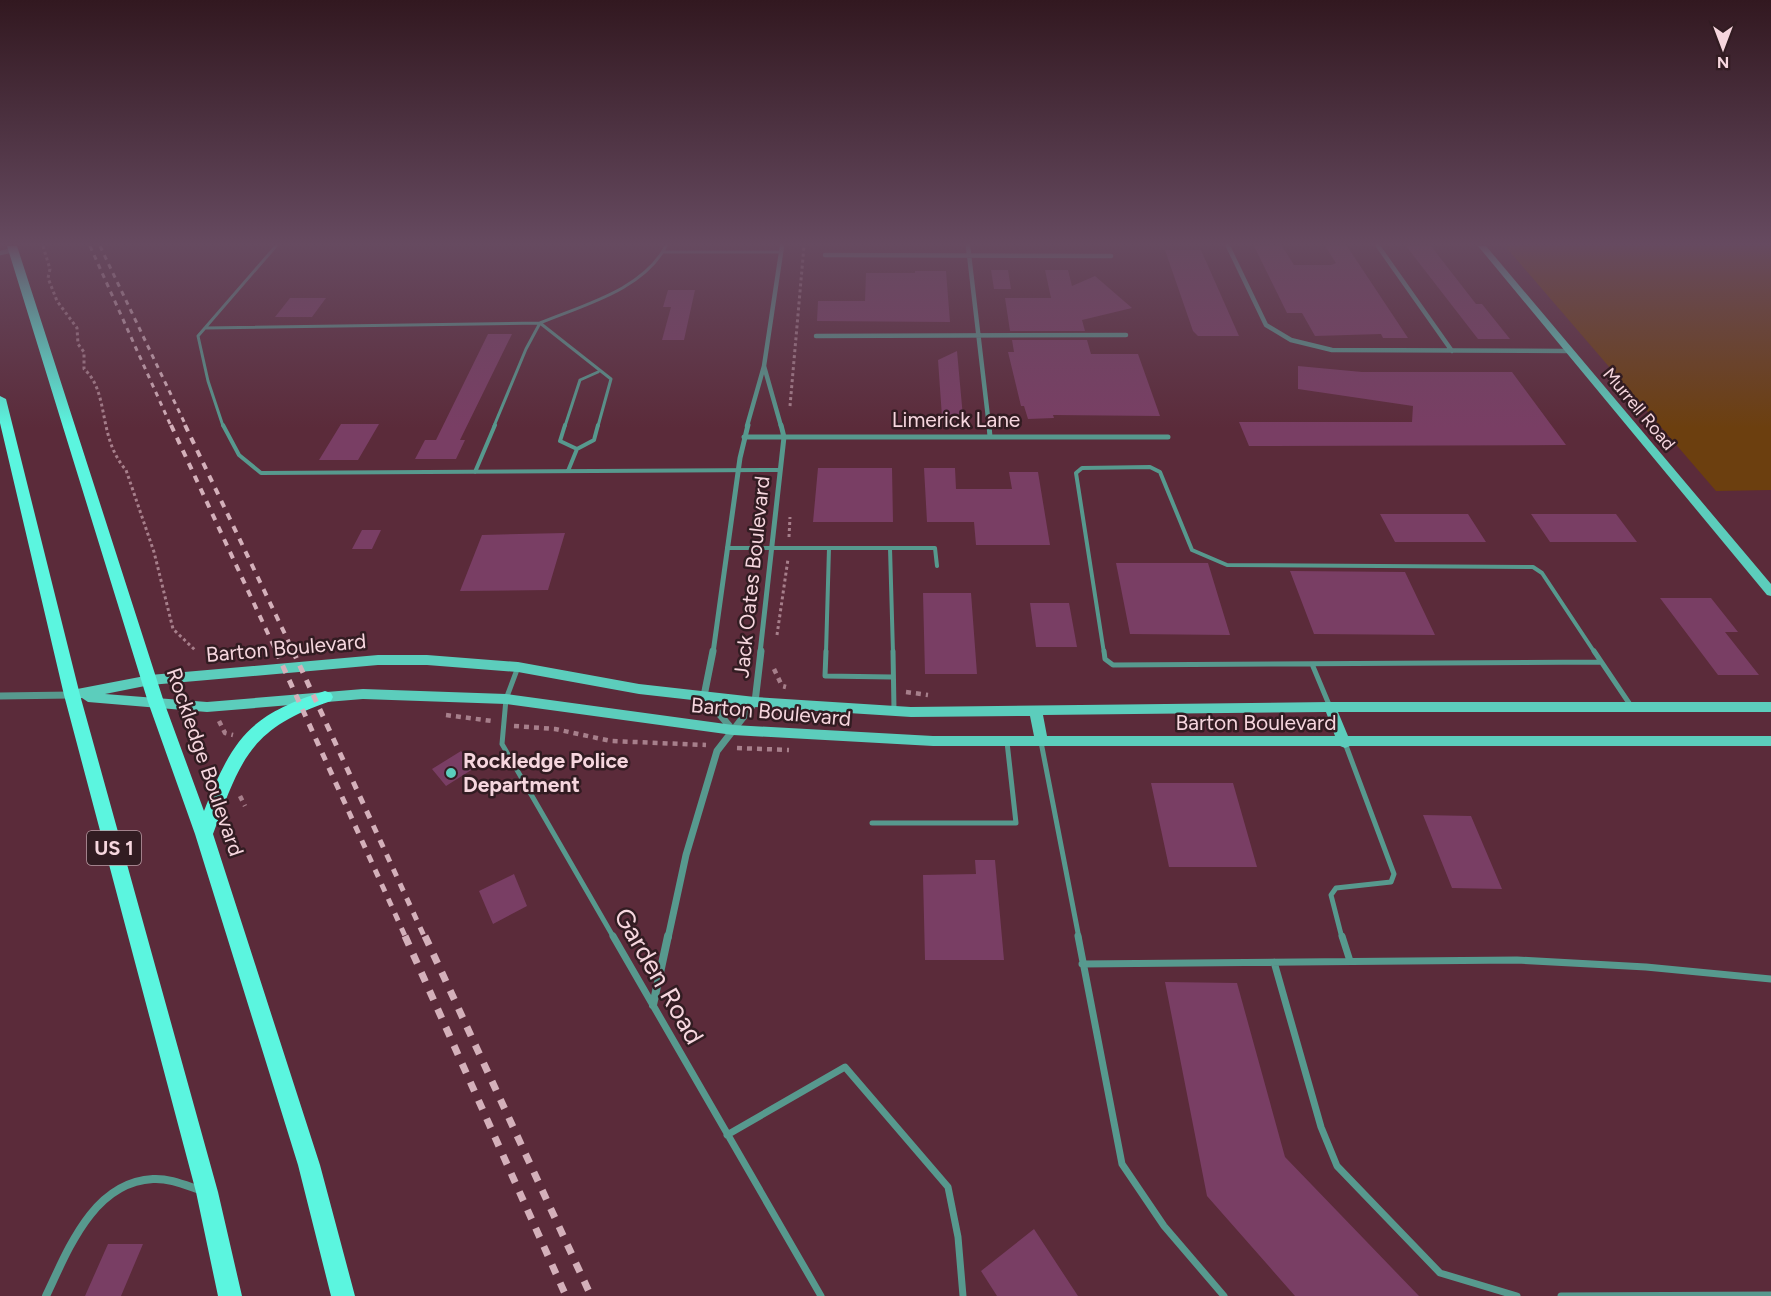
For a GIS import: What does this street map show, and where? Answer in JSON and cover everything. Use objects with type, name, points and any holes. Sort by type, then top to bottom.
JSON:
[{"type":"main road","name":"Rockledge Boulevard","points":[[32,306],[156,702],[204,834],[309,1165],[343,1296]]},
{"type":"main road","name":"Murrell Road","points":[[1532,306],[1771,592]]},
{"type":"main road","name":"US 1","points":[[1,410],[72,695],[207,1192],[230,1296]]},
{"type":"main road","name":"Barton Boulevard","points":[[72,695],[150,680],[378,660],[427,660],[518,667],[639,689],[755,702],[894,710],[1771,707]]},
{"type":"main road","name":"Barton Boulevard","points":[[72,695],[213,707],[325,697],[411,694],[506,699],[733,730],[822,737],[1007,742],[1771,741]]},
{"type":"main road","points":[[204,834],[232,762],[249,740],[266,723],[287,710],[325,697]]},
{"type":"main road","points":[[1330,707],[1345,743]]},
{"type":"main road","points":[[1036,710],[1041,742]]},
{"type":"street","name":"Jack Oates Boulevard","points":[[704,696],[738,470],[744,436],[764,366],[773,306]]},
{"type":"street","points":[[976,306],[990,436]]},
{"type":"street","points":[[1257,306],[1266,325],[1291,340],[1332,350],[1568,351]]},
{"type":"street","points":[[1421,306],[1452,351]]},
{"type":"street","points":[[816,336],[1126,335]]},
{"type":"street","name":"Jack Oates Boulevard","points":[[653,1005],[686,855],[717,751],[755,702],[784,436],[764,366]]},
{"type":"street","name":"Limerick Lane","points":[[744,436],[1168,436]]},
{"type":"street","points":[[0,696],[72,695]]},
{"type":"street","points":[[704,696],[733,730]]},
{"type":"street","points":[[46,1296],[84,1221],[111,1195],[126,1186],[153,1179],[207,1192]]},
{"type":"lane","points":[[224,306],[198,336],[205,373],[238,454],[261,473],[780,470]]},
{"type":"lane","points":[[205,328],[540,323],[577,306]]},
{"type":"lane","points":[[540,323],[599,372],[611,379],[594,440],[577,449],[568,471]]},
{"type":"lane","points":[[475,472],[526,349],[540,323]]},
{"type":"lane","points":[[577,449],[560,441],[580,380],[599,372]]},
{"type":"lane","points":[[1601,662],[1113,665],[1105,659],[1076,473],[1082,468],[1138,467],[1150,467],[1160,472],[1192,550],[1227,566],[1533,567],[1542,573],[1631,706]]},
{"type":"lane","points":[[727,548],[935,548],[937,566]]},
{"type":"lane","points":[[829,548],[825,676],[892,676]]},
{"type":"lane","points":[[890,548],[894,710]]},
{"type":"lane","points":[[1312,664],[1330,707]]},
{"type":"lane","name":"Garden Road","points":[[518,667],[506,699],[502,744],[821,1296]]},
{"type":"lane","points":[[872,823],[1016,823],[1007,742]]},
{"type":"lane","points":[[1041,742],[1122,1164],[1164,1226],[1224,1296]]},
{"type":"lane","points":[[1345,743],[1394,874],[1390,882],[1336,888],[1331,895],[1332,905],[1350,961]]},
{"type":"lane","points":[[1082,964],[1517,960],[1646,967],[1771,979]]},
{"type":"lane","points":[[1274,962],[1321,1127],[1337,1166],[1440,1273],[1517,1296]]},
{"type":"lane","points":[[727,1135],[845,1067],[948,1187],[958,1237],[963,1296]]},
{"type":"lane","points":[[1561,1296],[1771,1295]]},
{"type":"path","points":[[60,306],[77,328],[78,344],[84,352],[84,369],[96,381],[102,422],[116,460],[126,470],[147,531],[172,629],[195,650]]},
{"type":"path","points":[[794,436],[794,423],[790,414],[791,380],[798,306]]},
{"type":"path","points":[[776,646],[789,549],[791,513]]},
{"type":"path","points":[[774,662],[774,670],[782,686],[794,691]]},
{"type":"path","points":[[892,692],[937,697]]},
{"type":"path","points":[[218,718],[225,733],[237,736]]},
{"type":"shaded area","points":[[1557,306],[1771,306],[1771,490],[1716,491]]},
{"type":"building","points":[[283,306],[320,306],[312,317],[275,317]]},
{"type":"building","points":[[691,306],[684,340],[662,340],[671,307],[663,307]]},
{"type":"building","points":[[818,306],[949,306],[950,322],[817,321]]},
{"type":"building","points":[[1006,306],[1132,308],[1082,320],[1085,331],[1010,331]]},
{"type":"building","points":[[1185,306],[1226,306],[1239,336],[1198,336],[1193,331]]},
{"type":"building","points":[[1284,306],[1387,306],[1408,338],[1383,338],[1381,334],[1315,336],[1302,313],[1287,313]]},
{"type":"building","points":[[1453,306],[1484,306],[1510,339],[1478,339]]},
{"type":"building","points":[[488,334],[512,334],[460,440],[465,440],[456,459],[415,459],[425,440],[436,440]]},
{"type":"building","points":[[1012,340],[1087,340],[1091,354],[1138,354],[1160,416],[1053,415],[1054,418],[1028,419],[1024,406],[1021,406],[1008,352],[1014,352]]},
{"type":"building","points":[[957,351],[963,417],[942,417],[938,360]]},
{"type":"building","points":[[1298,366],[1362,372],[1512,372],[1566,445],[1249,446],[1239,422],[1412,422],[1413,406],[1298,389]]},
{"type":"building","points":[[341,424],[379,424],[358,460],[319,460]]},
{"type":"building","points":[[818,468],[892,468],[893,522],[813,522]]},
{"type":"building","points":[[924,468],[955,468],[956,489],[1012,489],[1009,472],[1038,472],[1050,545],[976,545],[974,522],[927,522]]},
{"type":"building","points":[[1380,514],[1468,514],[1486,542],[1395,542]]},
{"type":"building","points":[[1531,514],[1616,514],[1637,542],[1550,542]]},
{"type":"building","points":[[362,530],[381,530],[372,549],[352,549]]},
{"type":"building","points":[[565,533],[548,590],[460,591],[482,535]]},
{"type":"building","points":[[1116,563],[1208,563],[1230,635],[1130,634]]},
{"type":"building","points":[[1290,571],[1405,572],[1435,635],[1314,634]]},
{"type":"building","points":[[923,593],[971,593],[977,674],[925,674]]},
{"type":"building","points":[[1660,598],[1711,598],[1738,632],[1725,632],[1759,675],[1718,675]]},
{"type":"building","points":[[1030,603],[1069,603],[1077,647],[1036,647]]},
{"type":"building","points":[[461,751],[476,767],[446,786],[432,769]]},
{"type":"building","points":[[1151,783],[1233,783],[1257,867],[1169,867]]},
{"type":"building","points":[[1423,815],[1471,816],[1502,889],[1452,888]]},
{"type":"building","points":[[975,860],[995,860],[1004,960],[925,960],[923,875],[976,874]]},
{"type":"building","points":[[514,874],[527,906],[493,924],[479,891]]},
{"type":"building","points":[[1165,982],[1237,983],[1285,1157],[1419,1296],[1295,1296],[1207,1196]]},
{"type":"building","points":[[1034,1229],[1078,1296],[997,1296],[981,1271]]},
{"type":"building","points":[[108,1244],[143,1244],[121,1296],[85,1296]]},
{"type":"railway","points":[[117,306],[171,426]]},
{"type":"railway","points":[[129,306],[186,426]]},
{"type":"railway","points":[[171,425],[277,653]]},
{"type":"railway","points":[[185,425],[294,653]]},
{"type":"railway","points":[[276,651],[406,938]]},
{"type":"railway","points":[[293,651],[425,938]]},
{"type":"railway","points":[[405,936],[566,1296]]},
{"type":"railway","points":[[425,936],[591,1296]]},
{"type":"place","name":"Rockledge Police Department","points":[[451,773]]}]
